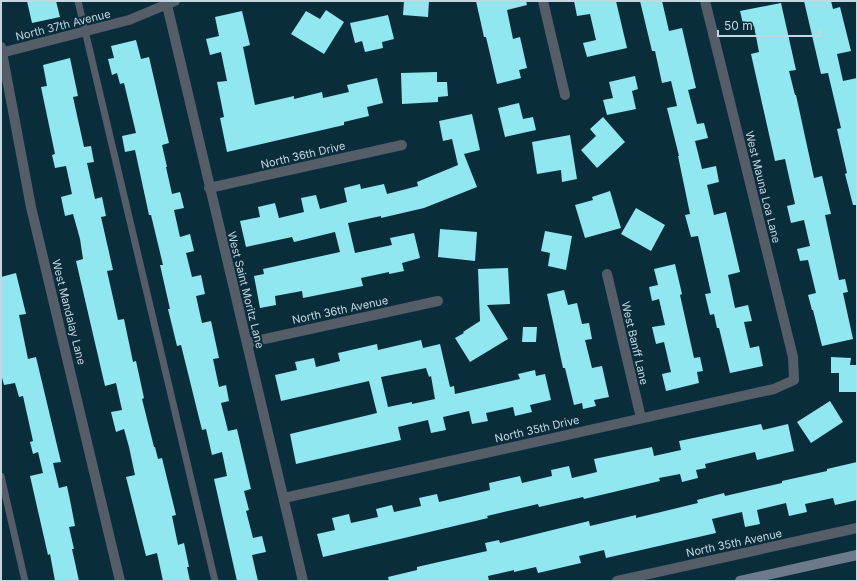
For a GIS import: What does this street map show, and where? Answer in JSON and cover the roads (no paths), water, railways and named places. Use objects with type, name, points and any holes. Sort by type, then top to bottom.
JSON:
[{"type":"main road","points":[[740,581],[857,555]]},
{"type":"street","points":[[543,1],[566,95]]},
{"type":"street","name":"West Mauna Loa Lane","points":[[705,1],[792,357],[794,380]]},
{"type":"street","name":"North 37th Avenue","points":[[1,51],[129,20],[171,3]]},
{"type":"street","name":"West Saint Moritz Lane","points":[[171,3],[210,188],[303,581]]},
{"type":"street","name":"West Mandalay Lane","points":[[1,51],[31,207],[120,581]]},
{"type":"street","name":"North 36th Drive","points":[[210,188],[402,145]]},
{"type":"street","name":"West Banff Lane","points":[[607,274],[641,418]]},
{"type":"street","name":"North 36th Avenue","points":[[247,343],[438,301]]},
{"type":"street","name":"North 35th Drive","points":[[284,498],[774,389],[794,380]]},
{"type":"street","name":"North 35th Avenue","points":[[617,581],[646,578],[857,528]]},
{"type":"lane","points":[[78,1],[84,32],[215,581]]},
{"type":"lane","points":[[1,476],[25,581]]}]
